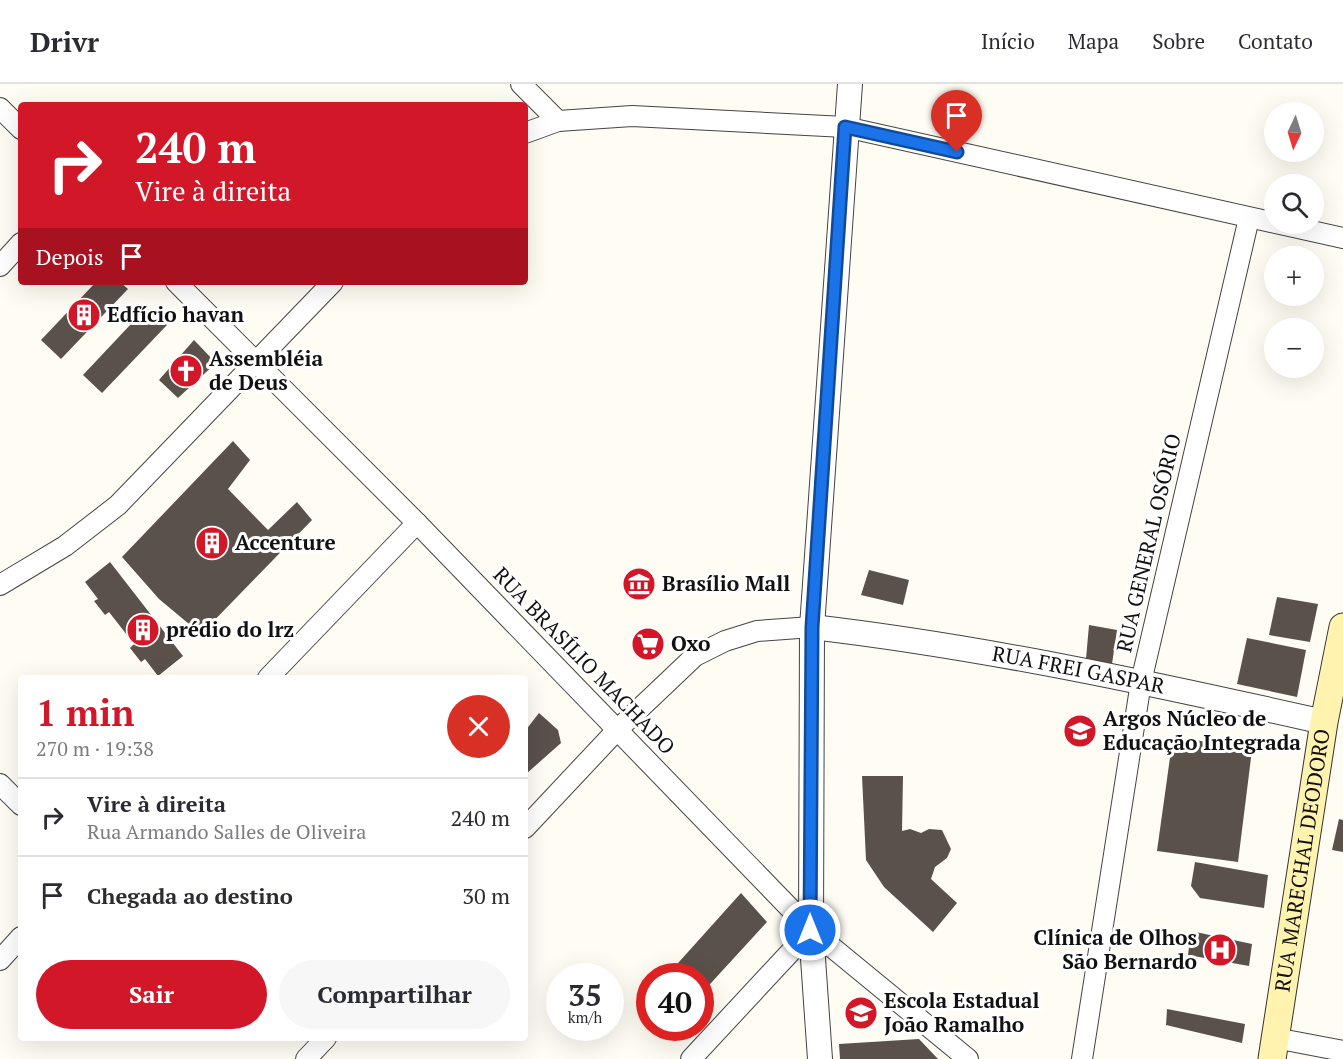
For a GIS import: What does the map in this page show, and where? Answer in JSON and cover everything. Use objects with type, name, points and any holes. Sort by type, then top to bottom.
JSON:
[{"type":"main road","name":"RUA MARECHAL DEODORO","points":[[1273,1048],[1334,723],[1343,627]]},
{"type":"street","points":[[522,84],[558,121]]},
{"type":"street","points":[[820,1059],[810,930],[812,627],[845,127],[850,84]]},
{"type":"street","points":[[0,108],[18,126]]},
{"type":"street","points":[[528,132],[558,121],[632,116],[845,127],[1343,237]]},
{"type":"street","name":"RUA GENERAL OSÓRIO","points":[[1082,1059],[1141,682],[1249,218]]},
{"type":"street","points":[[0,266],[18,246]]},
{"type":"street","name":"RUA BRASÍLIO MACHADO","points":[[180,285],[417,523],[810,930],[968,1059]]},
{"type":"street","points":[[0,585],[39,563],[102,519],[330,285]]},
{"type":"street","points":[[271,675],[417,523]]},
{"type":"street","points":[[528,825],[617,730],[695,656],[726,641],[757,631],[812,627]]},
{"type":"street","name":"RUA FREI GASPAR","points":[[812,627],[903,638],[1141,682],[1334,723]]},
{"type":"street","points":[[0,784],[18,802]]},
{"type":"street","points":[[691,1059],[810,930]]},
{"type":"street","points":[[0,960],[18,940]]},
{"type":"street","points":[[306,1059],[323,1041]]},
{"type":"street","points":[[1273,1048],[1343,1051]]},
{"type":"building","name":"Edfício havan","points":[[93,285],[123,285],[128,289],[61,359],[41,340]]},
{"type":"building","points":[[147,307],[167,325],[102,393],[83,375]]},
{"type":"building","name":"Assembléia de Deus","points":[[194,340],[216,363],[178,398],[159,380]]},
{"type":"building","name":"Accenture","points":[[233,441],[250,460],[228,489],[268,530],[297,502],[312,520],[201,634],[159,599],[122,557]]},
{"type":"building","name":"prédio do lrz","points":[[110,562],[183,656],[157,675],[145,659],[141,662],[130,648],[134,644],[109,612],[105,615],[94,601],[98,599],[85,582]]},
{"type":"building","points":[[869,570],[909,580],[903,605],[861,595]]},
{"type":"building","points":[[1277,597],[1318,604],[1310,642],[1269,635]]},
{"type":"building","points":[[1089,625],[1117,630],[1112,664],[1086,659]]},
{"type":"building","points":[[1247,638],[1306,650],[1297,697],[1237,684]]},
{"type":"building","points":[[539,713],[558,730],[561,743],[528,772],[528,727]]},
{"type":"building","points":[[1173,736],[1252,750],[1238,862],[1157,851]]},
{"type":"building","points":[[862,776],[903,776],[902,831],[910,829],[921,833],[929,829],[942,830],[951,849],[947,858],[935,867],[931,879],[957,903],[933,932],[884,887],[866,860]]},
{"type":"building","points":[[1339,819],[1343,820],[1343,852],[1332,850]]},
{"type":"building","points":[[1195,862],[1268,875],[1264,908],[1200,898],[1191,886]]},
{"type":"building","points":[[741,893],[767,922],[714,980],[714,963],[678,963]]},
{"type":"building","name":"Clínica de Olhos São Bernardo","points":[[1191,931],[1252,944],[1249,966],[1188,955]]},
{"type":"building","points":[[1167,1009],[1245,1024],[1242,1043],[1166,1025]]},
{"type":"building","points":[[919,1039],[938,1059],[840,1059],[839,1044]]},
{"type":"place","name":"Edfício havan","points":[[84,315]]},
{"type":"place","name":"Assembléia de Deus","points":[[186,371]]},
{"type":"place","name":"Accenture","points":[[212,543]]},
{"type":"place","name":"Brasílio Mall","points":[[639,584]]},
{"type":"place","name":"prédio do lrz","points":[[143,630]]},
{"type":"place","name":"Oxo","points":[[648,644]]},
{"type":"place","name":"Argos Núcleo de Educação Integrada","points":[[1080,731]]},
{"type":"place","name":"Clínica de Olhos São Bernardo","points":[[1220,950]]},
{"type":"place","name":"Escola Estadual João Ramalho","points":[[861,1013]]},
{"type":"route","points":[[810,930],[812,627],[845,127],[957,152]]}]
